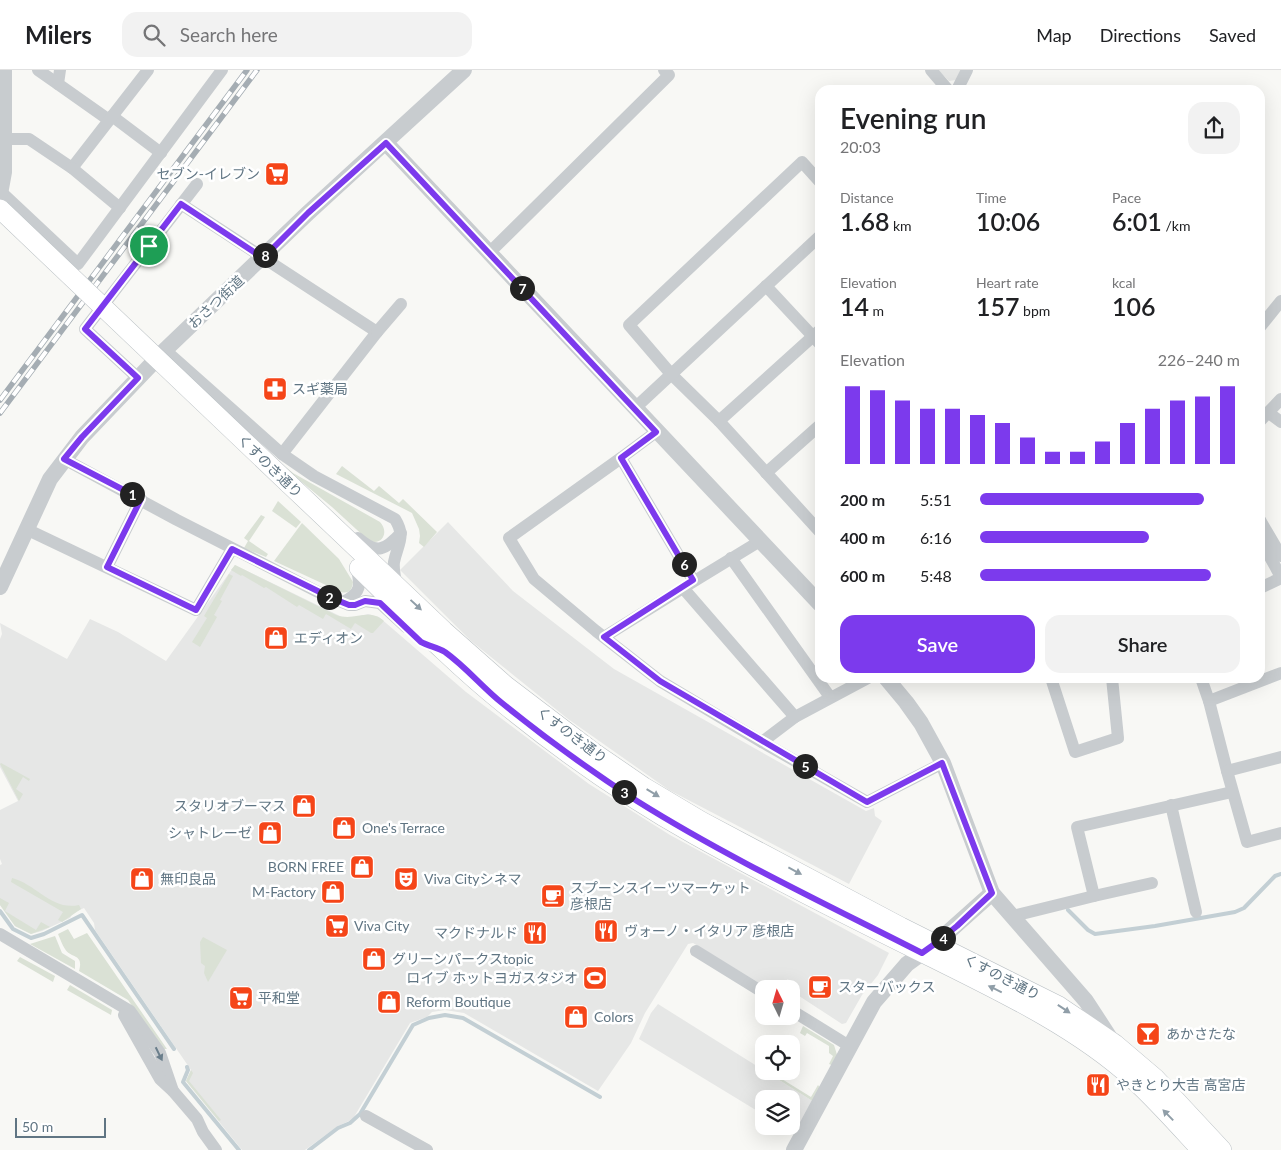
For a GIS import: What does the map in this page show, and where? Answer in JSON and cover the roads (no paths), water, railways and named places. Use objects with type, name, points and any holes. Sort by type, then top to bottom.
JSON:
[{"type":"main road","name":"くすのき通り","points":[[0,209],[285,488],[356,565],[444,651],[502,703],[587,767],[637,801],[703,839],[929,948],[1059,1006],[1115,1044],[1156,1078],[1222,1150]]},
{"type":"main road","name":"くすのき通り","points":[[0,225],[285,488],[305,499],[444,631],[505,685],[592,752],[644,788],[718,830],[901,927],[929,948],[1064,1028],[1132,1078],[1201,1150]]},
{"type":"street","points":[[4,70],[4,172],[0,192],[78,264],[222,70]]},
{"type":"street","points":[[38,70],[161,153]]},
{"type":"street","points":[[58,84],[60,70]]},
{"type":"street","points":[[72,168],[148,70]]},
{"type":"street","name":"おさつ街道","points":[[0,587],[50,479],[82,437],[165,350],[308,213],[464,70]]},
{"type":"street","points":[[489,253],[669,75],[664,70]]},
{"type":"street","points":[[930,70],[944,85]]},
{"type":"street","points":[[959,85],[967,70]]},
{"type":"street","points":[[5,139],[29,139],[72,168],[120,208]]},
{"type":"street","points":[[386,143],[656,432],[815,598]]},
{"type":"street","points":[[815,176],[802,162],[629,325],[671,374],[719,422],[766,474],[815,518]]},
{"type":"street","points":[[138,378],[85,329],[197,184]]},
{"type":"street","points":[[181,204],[377,332]]},
{"type":"street","points":[[635,408],[815,241]]},
{"type":"street","points":[[766,286],[815,334]]},
{"type":"street","points":[[1265,321],[1281,300]]},
{"type":"street","points":[[282,454],[401,304]]},
{"type":"street","points":[[719,422],[815,340]]},
{"type":"street","points":[[165,350],[282,454],[314,476],[395,519],[401,528],[394,563],[397,586]]},
{"type":"street","points":[[1265,416],[1281,399]]},
{"type":"street","points":[[1265,417],[1281,422]]},
{"type":"street","points":[[766,474],[815,430]]},
{"type":"street","points":[[656,432],[509,538],[534,579],[660,681],[867,802],[942,763]]},
{"type":"street","points":[[621,458],[688,584],[795,717]]},
{"type":"street","points":[[64,459],[232,549],[316,591],[355,605],[365,601],[380,603],[421,642],[444,651]]},
{"type":"street","points":[[107,567],[141,499]]},
{"type":"street","points":[[305,499],[331,512],[368,547],[383,548],[401,533]]},
{"type":"street","points":[[1265,529],[1281,556]]},
{"type":"street","points":[[26,530],[196,610],[232,549]]},
{"type":"street","points":[[604,637],[760,541]]},
{"type":"street","points":[[1265,548],[1281,578],[1265,586]]},
{"type":"street","points":[[731,558],[815,676]]},
{"type":"street","points":[[343,602],[355,596],[360,585],[356,565]]},
{"type":"street","points":[[1265,678],[1281,672]]},
{"type":"street","points":[[820,683],[830,697]]},
{"type":"street","points":[[762,742],[795,717],[858,683]]},
{"type":"street","points":[[890,683],[921,723],[942,763],[992,893],[1086,1001],[1115,1044]]},
{"type":"street","points":[[1052,683],[1075,752],[1118,738],[1112,683]]},
{"type":"street","points":[[1203,683],[1247,842],[1281,832]]},
{"type":"street","points":[[1209,701],[1254,683]]},
{"type":"street","points":[[1227,771],[1281,757]]},
{"type":"street","points":[[1094,896],[1077,827],[1232,792]]},
{"type":"street","points":[[1171,805],[1196,912]]},
{"type":"street","points":[[1013,916],[1152,882]]},
{"type":"street","points":[[794,1150],[874,1002],[907,964],[929,948],[992,893]]},
{"type":"street","points":[[0,934],[130,1011],[160,1052],[173,1090],[197,1119],[203,1132],[216,1150]]},
{"type":"street","points":[[696,951],[755,987]]},
{"type":"street","points":[[800,1016],[851,1047]]},
{"type":"street","points":[[366,1116],[427,1150]]},
{"type":"waterway","points":[[1068,910],[1088,930],[1095,934],[1155,926],[1235,912],[1244,908],[1275,876],[1281,874]]},
{"type":"waterway","points":[[0,911],[13,929],[31,938],[44,934],[82,915],[174,1049]]},
{"type":"waterway","points":[[309,1150],[338,1128],[350,1123],[360,1114],[413,1025],[429,1018],[445,1015],[463,1018],[600,1097]]},
{"type":"waterway","points":[[187,1067],[188,1070],[183,1082],[239,1150]]},
{"type":"railway","points":[[0,400],[247,70]]},
{"type":"railway","points":[[0,413],[257,70]]},
{"type":"place","name":"セブン-イレブン","points":[[277,174]]},
{"type":"place","name":"スギ薬局","points":[[275,389]]},
{"type":"place","name":"エディオン","points":[[276,638]]},
{"type":"place","name":"スタリオブーマス","points":[[304,806]]},
{"type":"place","name":"One's Terrace","points":[[344,828]]},
{"type":"place","name":"シャトレーゼ","points":[[270,833]]},
{"type":"place","name":"BORN FREE","points":[[362,867]]},
{"type":"place","name":"無印良品","points":[[142,879]]},
{"type":"place","name":"Viva Cityシネマ","points":[[406,879]]},
{"type":"place","name":"M-Factory","points":[[333,892]]},
{"type":"place","name":"スプーンスイーツマーケット 彦根店","points":[[553,896]]},
{"type":"place","name":"Viva City","points":[[337,926]]},
{"type":"place","name":"ヴォーノ・イタリア 彦根店","points":[[606,931]]},
{"type":"place","name":"マクドナルド","points":[[535,933]]},
{"type":"place","name":"グリーンパークスtopic","points":[[374,959]]},
{"type":"place","name":"ロイブ ホットヨガスタジオ","points":[[595,978]]},
{"type":"place","name":"スターバックス","points":[[820,987]]},
{"type":"place","name":"平和堂","points":[[241,998]]},
{"type":"place","name":"Reform Boutique","points":[[389,1002]]},
{"type":"place","name":"Colors","points":[[576,1017]]},
{"type":"place","name":"あかさたな","points":[[1148,1034]]},
{"type":"place","name":"やきとり大吉 高宮店","points":[[1098,1085]]}]
